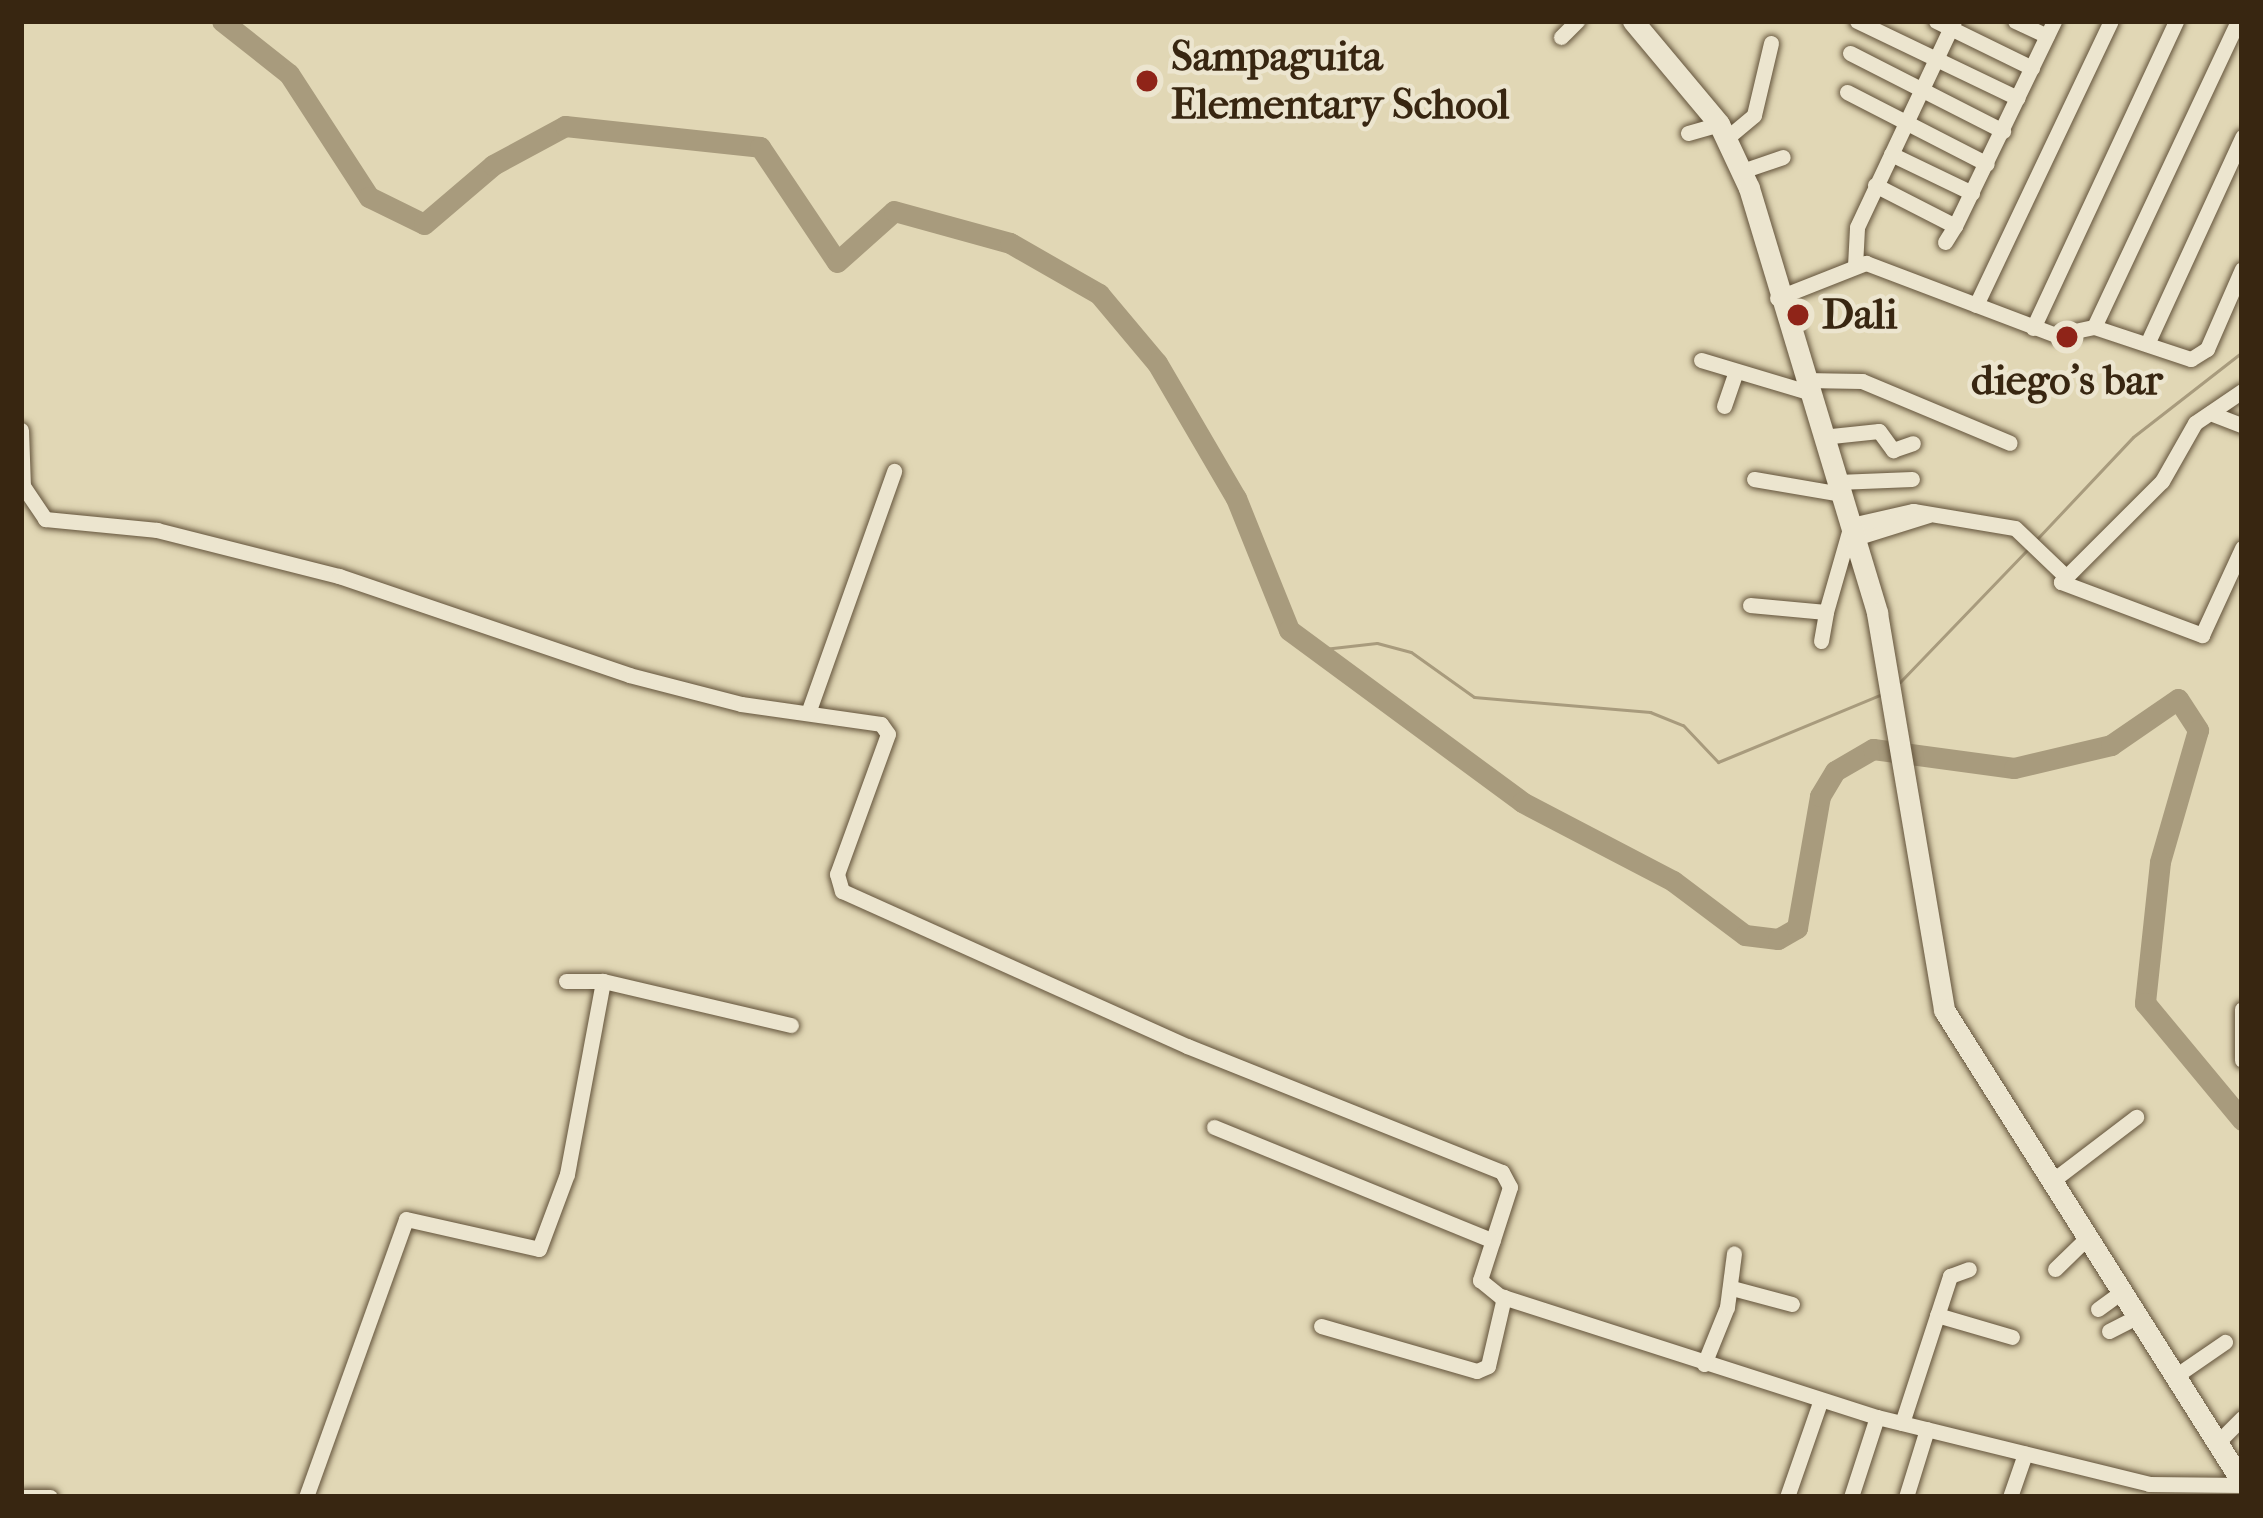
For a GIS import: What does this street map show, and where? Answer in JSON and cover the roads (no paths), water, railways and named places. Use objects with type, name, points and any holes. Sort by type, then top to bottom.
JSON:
[{"type":"main road","points":[[1633,21],[1723,130],[1742,171],[1777,298],[1853,532],[1889,684],[1944,1010],[2242,1484]]},
{"type":"street","points":[[1561,37],[1577,21]]},
{"type":"street","points":[[1857,21],[2018,98]]},
{"type":"street","points":[[1946,242],[2051,29],[2015,21]]},
{"type":"street","points":[[1976,305],[2111,21]]},
{"type":"street","points":[[2033,328],[2176,21]]},
{"type":"street","points":[[2094,327],[2238,21]]},
{"type":"street","points":[[1855,266],[1875,185],[1937,57],[1947,23],[2032,68]]},
{"type":"street","points":[[1688,133],[1723,130],[1754,115],[1771,43]]},
{"type":"street","points":[[1850,53],[2003,131]]},
{"type":"street","points":[[1847,92],[1987,164]]},
{"type":"street","points":[[2147,344],[2242,137]]},
{"type":"street","points":[[1891,154],[1972,194]]},
{"type":"street","points":[[1742,171],[1783,157]]},
{"type":"street","points":[[1875,185],[1955,226]]},
{"type":"street","points":[[1777,298],[1855,266],[1878,266],[2056,335],[2094,327],[2191,359],[2206,350],[2242,269]]},
{"type":"street","points":[[1701,360],[1806,386],[1862,381],[2010,443]]},
{"type":"street","points":[[1724,406],[1736,372]]},
{"type":"street","points":[[2061,572],[2146,498],[2210,413],[2242,391]]},
{"type":"street","points":[[2210,413],[2242,425]]},
{"type":"street","points":[[21,430],[23,486],[45,519],[157,530],[339,576],[628,675],[888,730],[837,874],[842,891],[1186,1046],[1502,1172],[1510,1187],[1480,1280],[1504,1297],[1877,1417],[2149,1484],[2242,1484]]},
{"type":"street","points":[[1822,437],[1879,431],[1893,450],[1913,443]]},
{"type":"street","points":[[808,713],[894,471]]},
{"type":"street","points":[[1754,479],[1839,488],[1912,479]]},
{"type":"street","points":[[1821,641],[1853,532],[1929,515],[2035,543],[2061,572],[2065,589],[2202,635],[2242,548]]},
{"type":"street","points":[[1750,605],[1826,612]]},
{"type":"street","points":[[566,981],[603,981],[791,1025]]},
{"type":"street","points":[[306,1497],[406,1219],[539,1249],[567,1174],[603,981]]},
{"type":"street","points":[[2242,1009],[2242,1060]]},
{"type":"street","points":[[2052,1181],[2136,1117]]},
{"type":"street","points":[[1214,1127],[1493,1240]]},
{"type":"street","points":[[2055,1269],[2088,1237]]},
{"type":"street","points":[[1704,1364],[1732,1288],[1734,1253]]},
{"type":"street","points":[[1902,1423],[1953,1272],[1969,1269]]},
{"type":"street","points":[[1732,1288],[1792,1304]]},
{"type":"street","points":[[2098,1310],[2123,1291]]},
{"type":"street","points":[[1321,1326],[1477,1371],[1488,1366],[1504,1297]]},
{"type":"street","points":[[1937,1315],[2012,1337]]},
{"type":"street","points":[[2109,1331],[2138,1316]]},
{"type":"street","points":[[2174,1377],[2225,1342]]},
{"type":"street","points":[[1787,1497],[1820,1402]]},
{"type":"street","points":[[1851,1497],[1877,1417]]},
{"type":"street","points":[[2216,1444],[2242,1418]]},
{"type":"street","points":[[1906,1497],[1927,1429]]},
{"type":"street","points":[[2010,1497],[2025,1454]]},
{"type":"street","points":[[24,1497],[50,1497]]},
{"type":"waterway","points":[[222,21],[289,74],[369,197],[424,224],[493,165],[565,126],[760,147],[837,262],[894,211],[1010,243],[1099,294],[1157,363],[1236,498],[1289,630],[1522,802],[1673,881],[1745,935],[1778,939],[1797,928],[1820,796],[1835,771],[1873,749],[2014,768],[2111,745],[2178,699],[2198,730],[2160,862],[2145,1003],[2242,1120]]},
{"type":"waterway","points":[[2036,540],[2133,437],[2242,352]]},
{"type":"waterway","points":[[1900,682],[2030,547]]},
{"type":"waterway","points":[[1315,650],[1377,643],[1411,652],[1474,697],[1650,712],[1683,725],[1718,762],[1882,694]]},
{"type":"place","name":"Sampaguita Elementary School","points":[[1147,81]]},
{"type":"place","name":"Dali","points":[[1798,315]]},
{"type":"place","name":"diego's bar","points":[[2067,337]]}]
